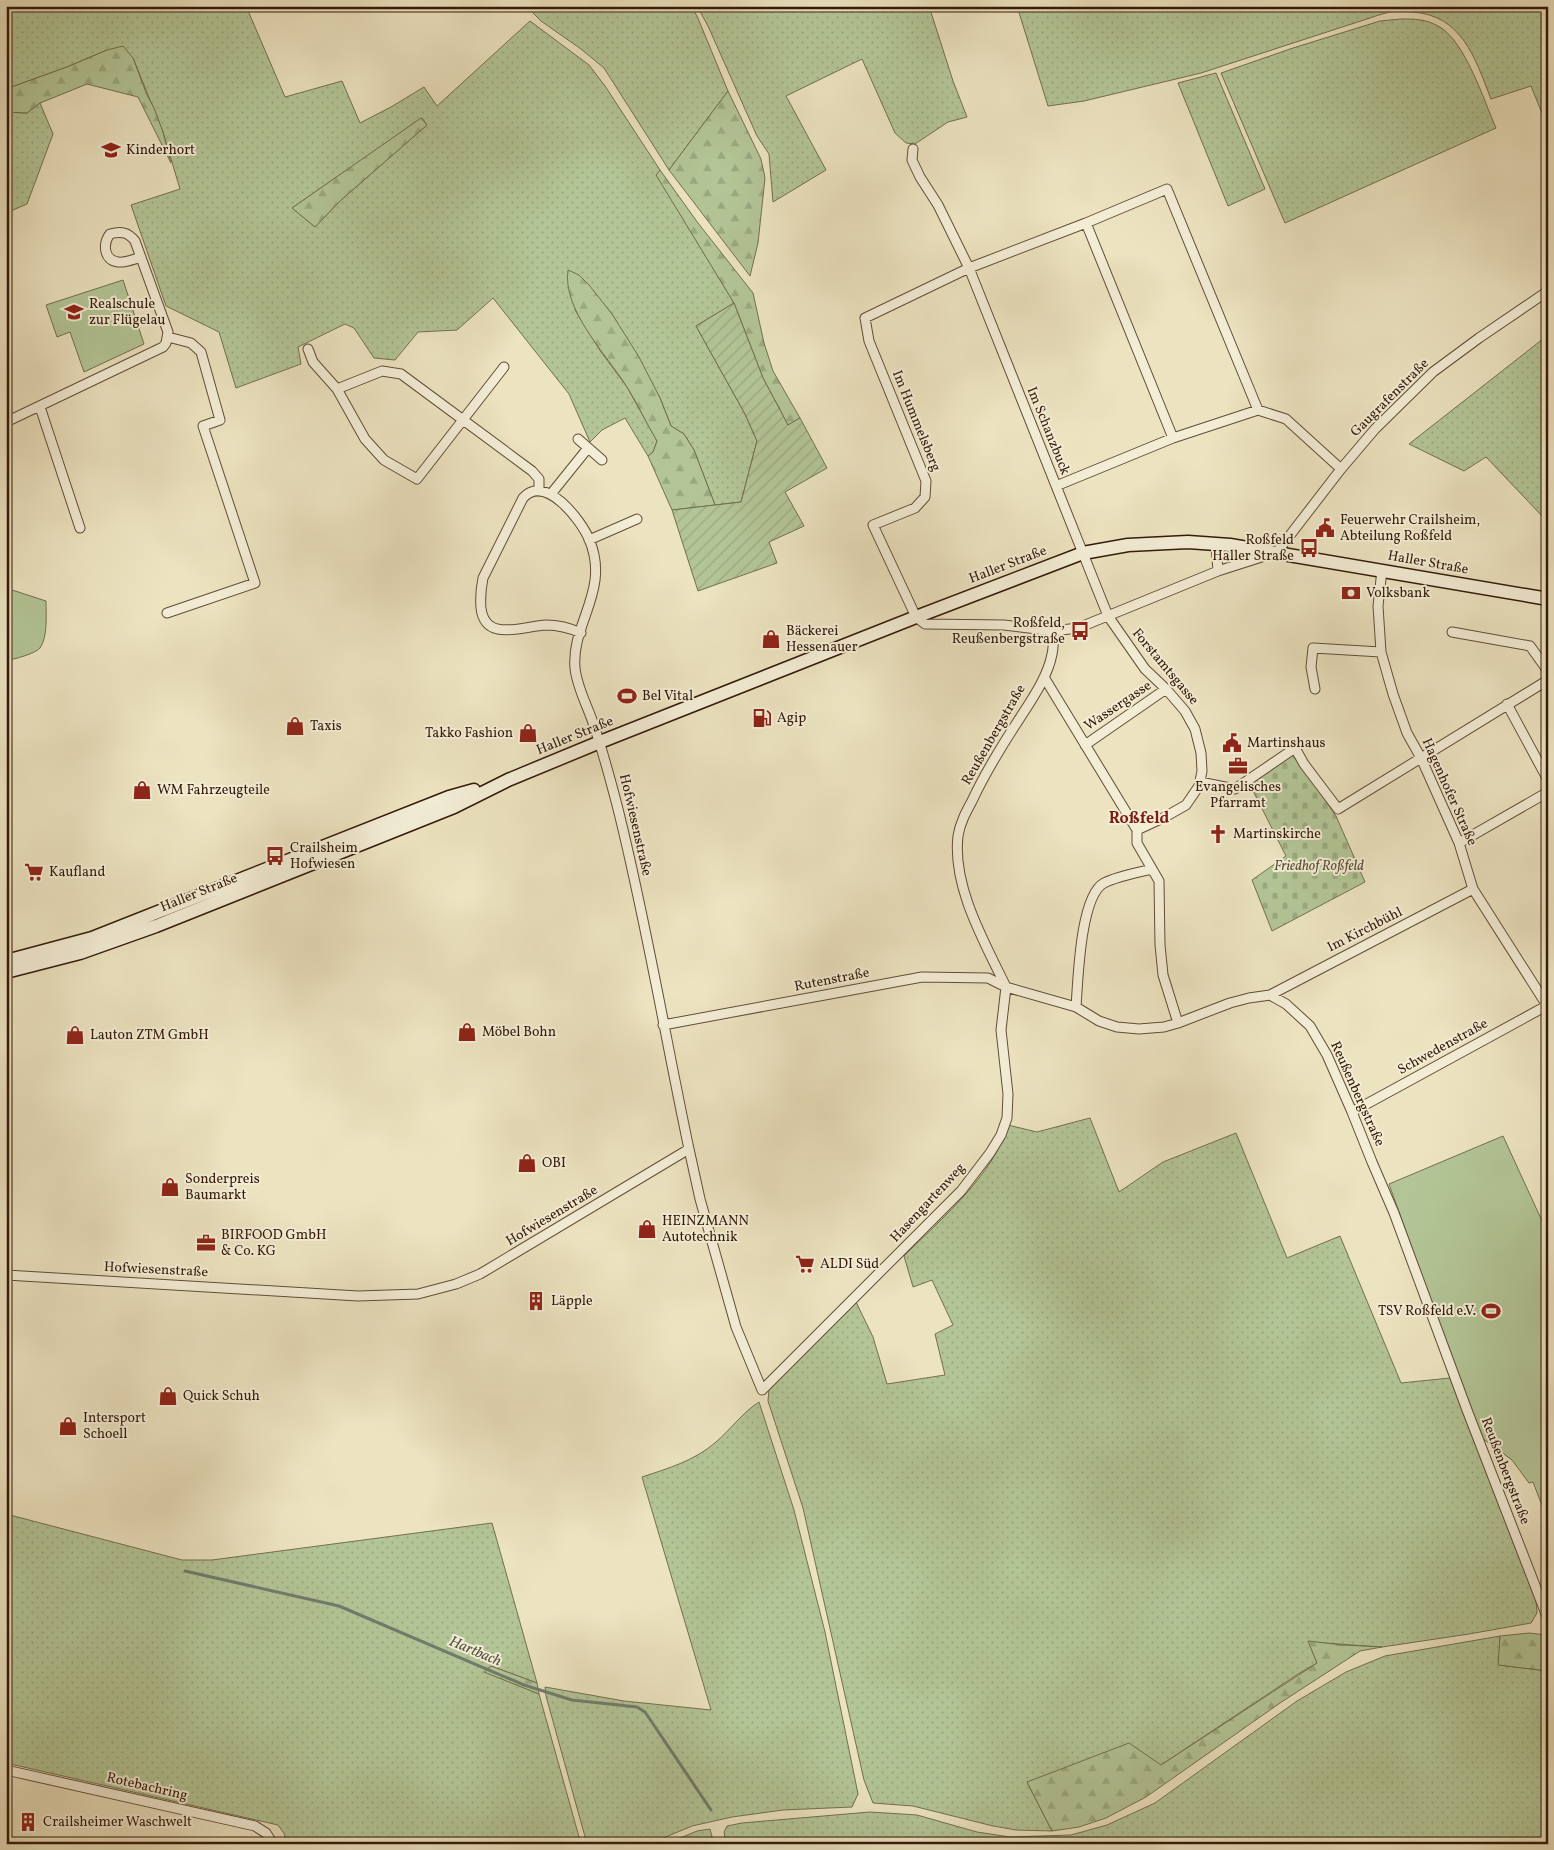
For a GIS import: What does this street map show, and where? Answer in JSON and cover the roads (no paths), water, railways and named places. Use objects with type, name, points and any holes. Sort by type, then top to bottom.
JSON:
[{"type":"main road","name":"Haller Straße","points":[[6,972],[80,953],[156,926],[454,807],[508,780],[600,742],[1083,553],[1128,545],[1188,542],[1216,544],[1277,552],[1548,599]]},
{"type":"main road","name":"Haller Straße","points":[[6,961],[92,938],[450,797],[508,780]]},
{"type":"street","name":"Im Schanzbuck","points":[[913,149],[912,160],[920,177],[938,205],[969,268],[1056,486],[1173,438],[1258,410]]},
{"type":"street","points":[[969,268],[1167,189],[1258,410],[1286,419],[1341,470]]},
{"type":"street","points":[[1086,222],[1173,438]]},
{"type":"street","points":[[6,422],[163,347],[168,337],[168,332],[141,257]]},
{"type":"street","name":"Im Hummelsberg","points":[[916,617],[873,525],[915,508],[925,497],[926,481],[869,341],[865,318],[969,268]]},
{"type":"street","name":"Gaugrafenstraße","points":[[1277,552],[1375,429],[1433,372],[1548,291]]},
{"type":"street","points":[[167,613],[255,583],[203,426],[220,420],[200,352],[192,343],[168,337]]},
{"type":"street","points":[[308,349],[313,362],[337,389],[365,439],[384,460],[416,479],[504,367]]},
{"type":"street","points":[[337,389],[382,370],[401,374],[532,471],[539,479],[539,490]]},
{"type":"street","points":[[40,407],[80,528]]},
{"type":"street","points":[[578,439],[602,460]]},
{"type":"street","points":[[551,494],[588,448]]},
{"type":"street","name":"Forstamtsgasse","points":[[1056,486],[1108,616],[1145,669],[1185,711],[1195,729],[1201,753],[1202,771],[1200,782],[1186,805],[1164,818],[1137,830]]},
{"type":"street","points":[[580,633],[572,628],[547,625],[510,630],[497,630],[489,626],[482,616],[480,594],[483,578],[527,493],[539,490],[551,494],[575,516],[590,540],[637,519]]},
{"type":"street","name":"Hofwiesenstraße","points":[[6,1275],[358,1296],[418,1294],[456,1284],[480,1274],[690,1150],[630,856],[600,742],[582,696],[575,666],[580,633],[593,594],[595,581],[590,540]]},
{"type":"street","points":[[1216,544],[1218,571]]},
{"type":"street","points":[[916,617],[925,624],[1004,625],[1053,631],[1078,628],[1218,571],[1277,552]]},
{"type":"street","name":"Hagenhofer Straße","points":[[1382,570],[1378,606],[1381,652],[1407,733],[1421,758],[1460,843],[1473,889],[1548,1006]]},
{"type":"street","name":"Reußenbergstraße","points":[[1006,986],[979,929],[963,887],[958,836],[962,820],[987,769],[1044,677],[1052,654],[1053,631]]},
{"type":"street","points":[[1452,632],[1530,646],[1548,671]]},
{"type":"street","points":[[1315,689],[1311,668],[1313,648],[1381,652]]},
{"type":"street","points":[[1044,677],[1137,830],[1137,843],[1159,881],[1160,945],[1163,975],[1178,1023]]},
{"type":"street","points":[[1200,782],[1235,789],[1294,748],[1338,809],[1548,680]]},
{"type":"street","name":"Wassergasse","points":[[1085,745],[1166,689]]},
{"type":"street","points":[[1507,704],[1548,780]]},
{"type":"street","points":[[1460,843],[1548,792]]},
{"type":"street","points":[[1076,1007],[1081,943],[1094,893],[1104,883],[1152,869]]},
{"type":"street","name":"Im Kirchbühl","points":[[1270,996],[1473,889]]},
{"type":"street","name":"Rutenstraße","points":[[663,1025],[922,977],[988,978],[1006,986]]},
{"type":"street","points":[[1006,986],[1076,1007],[1098,1021],[1117,1027],[1139,1029],[1164,1027],[1230,1003],[1249,998],[1270,996]]},
{"type":"street","name":"Hasengartenweg","points":[[690,1150],[700,1199],[736,1327],[762,1390],[961,1191],[1002,1135],[1008,1110],[1001,1030],[1006,986]]},
{"type":"street","name":"Reußenbergstraße","points":[[1270,996],[1286,1004],[1310,1026],[1327,1055],[1394,1213],[1467,1410],[1548,1619]]},
{"type":"street","name":"Schwedenstraße","points":[[1352,1112],[1548,1006]]},
{"type":"street","name":"Rotebachring","points":[[6,1770],[254,1826],[266,1833],[274,1844]]},
{"type":"waterway","name":"Hartbach","points":[[185,1571],[339,1606],[524,1685],[572,1700],[637,1707],[645,1712],[711,1810]]},
{"type":"place","name":"Kinderhort","points":[[111,150]]},
{"type":"place","name":"Realschule zur Flügelau","points":[[74,312]]},
{"type":"place","name":"Feuerwehr Crailsheim, Abteilung Roßfeld","points":[[1325,528]]},
{"type":"place","name":"Roßfeld Haller Straße","points":[[1309,548]]},
{"type":"place","name":"Volksbank","points":[[1351,593]]},
{"type":"place","name":"Roßfeld, Reußenbergstraße","points":[[1080,631]]},
{"type":"place","name":"Bäckerei Hessenauer","points":[[771,639]]},
{"type":"place","name":"Bel Vital","points":[[627,696]]},
{"type":"place","name":"Agip","points":[[762,718]]},
{"type":"place","name":"Taxis","points":[[295,726]]},
{"type":"place","name":"Takko Fashion","points":[[528,733]]},
{"type":"place","name":"Martinshaus","points":[[1232,743]]},
{"type":"place","name":"Evangelisches Pfarramt","points":[[1238,766]]},
{"type":"place","name":"WM Fahrzeugteile","points":[[142,790]]},
{"type":"place","name":"Martinskirche","points":[[1218,834]]},
{"type":"place","name":"Crailsheim Hofwiesen","points":[[275,856]]},
{"type":"place","name":"Kaufland","points":[[34,872]]},
{"type":"place","name":"Möbel Bohn","points":[[467,1032]]},
{"type":"place","name":"Lauton ZTM GmbH","points":[[75,1035]]},
{"type":"place","name":"OBI","points":[[527,1163]]},
{"type":"place","name":"Sonderpreis Baumarkt","points":[[170,1187]]},
{"type":"place","name":"HEINZMANN Autotechnik","points":[[647,1229]]},
{"type":"place","name":"BIRFOOD GmbH & Co. KG","points":[[206,1243]]},
{"type":"place","name":"ALDI Süd","points":[[805,1264]]},
{"type":"place","name":"Läpple","points":[[536,1301]]},
{"type":"place","name":"TSV Roßfeld e.V.","points":[[1491,1311]]},
{"type":"place","name":"Quick Schuh","points":[[168,1396]]},
{"type":"place","name":"Intersport Schoell","points":[[68,1426]]},
{"type":"place","name":"Crailsheimer Waschwelt","points":[[28,1822]]},
{"type":"district","name":"Roßfeld","points":[[1139,819]]},
{"type":"park label","name":"Friedhof Roßfeld","points":[[1319,866]]}]
